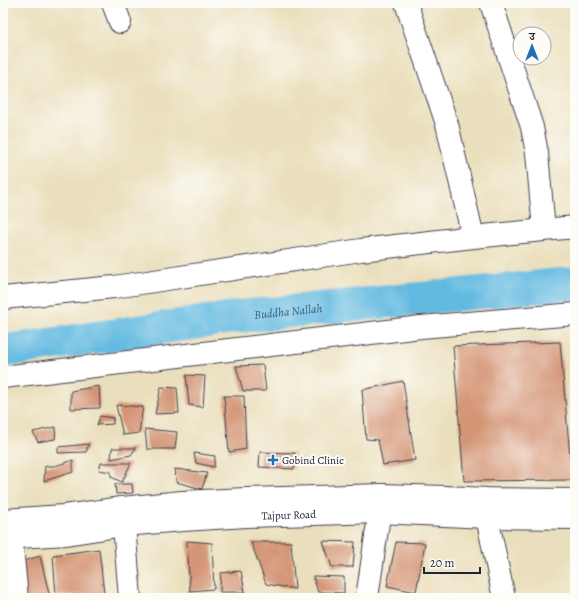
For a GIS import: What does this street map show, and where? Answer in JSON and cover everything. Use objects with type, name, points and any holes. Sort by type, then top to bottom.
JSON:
[{"type":"street","points":[[406,3],[447,124],[473,237]]},
{"type":"street","points":[[491,3],[532,127],[537,154],[544,230]]},
{"type":"street","points":[[3,298],[114,287],[361,250],[575,227]]},
{"type":"street","points":[[3,377],[422,327],[575,314]]},
{"type":"street","name":"Tajpur Road","points":[[6,532],[66,534],[124,525],[255,516],[445,497],[575,500]]},
{"type":"street","name":"Tajpur Road","points":[[6,532],[64,516],[182,502],[246,498],[380,504],[444,515],[575,518]]},
{"type":"street","points":[[367,598],[380,504]]},
{"type":"street","points":[[487,517],[504,598]]},
{"type":"street","points":[[124,525],[130,598]]},
{"type":"street","points":[[6,532],[17,598]]},
{"type":"building","points":[[560,342],[572,480],[464,481],[453,346]]},
{"type":"building","points":[[263,365],[266,391],[243,391],[236,366]]},
{"type":"building","points":[[186,375],[205,376],[203,407],[189,405]]},
{"type":"building","points":[[403,381],[415,460],[383,465],[378,440],[366,439],[362,390]]},
{"type":"building","points":[[99,386],[100,408],[71,409],[71,391]]},
{"type":"building","points":[[161,387],[177,388],[179,413],[155,414]]},
{"type":"building","points":[[224,396],[244,396],[246,449],[229,452]]},
{"type":"building","points":[[116,405],[143,407],[139,433],[123,435]]},
{"type":"building","points":[[100,416],[113,418],[113,424],[97,425]]},
{"type":"building","points":[[56,427],[55,439],[38,442],[33,432]]},
{"type":"building","points":[[145,429],[177,432],[175,449],[147,449]]},
{"type":"building","points":[[89,444],[86,452],[58,453],[58,447]]},
{"type":"building","points":[[112,448],[136,448],[131,455],[111,459]]},
{"type":"building","points":[[260,452],[295,453],[294,469],[259,467]]},
{"type":"building","points":[[194,453],[215,456],[214,467],[196,463]]},
{"type":"building","points":[[73,460],[73,472],[44,481],[45,466],[55,466]]},
{"type":"building","points":[[101,463],[131,463],[122,482],[111,477],[111,472],[99,470]]},
{"type":"building","points":[[175,469],[207,473],[202,489],[176,482]]},
{"type":"building","points":[[115,484],[132,484],[133,493],[116,494]]},
{"type":"building","points":[[187,541],[212,543],[214,589],[190,591]]},
{"type":"building","points":[[323,541],[355,542],[353,567],[332,567]]},
{"type":"building","points":[[251,542],[291,542],[295,589],[266,584]]},
{"type":"building","points":[[396,542],[425,543],[416,592],[387,586]]},
{"type":"building","points":[[99,549],[104,593],[56,596],[53,555]]},
{"type":"building","points":[[40,556],[50,598],[24,598],[20,562]]},
{"type":"building","points":[[241,571],[245,592],[220,592],[221,573]]},
{"type":"building","points":[[313,576],[344,577],[344,593],[318,592]]},
{"type":"waterway","name":"Buddha Nallah","points":[[3,351],[244,316],[575,283]]},
{"type":"place","name":"Gobind Clinic","points":[[273,460]]}]
